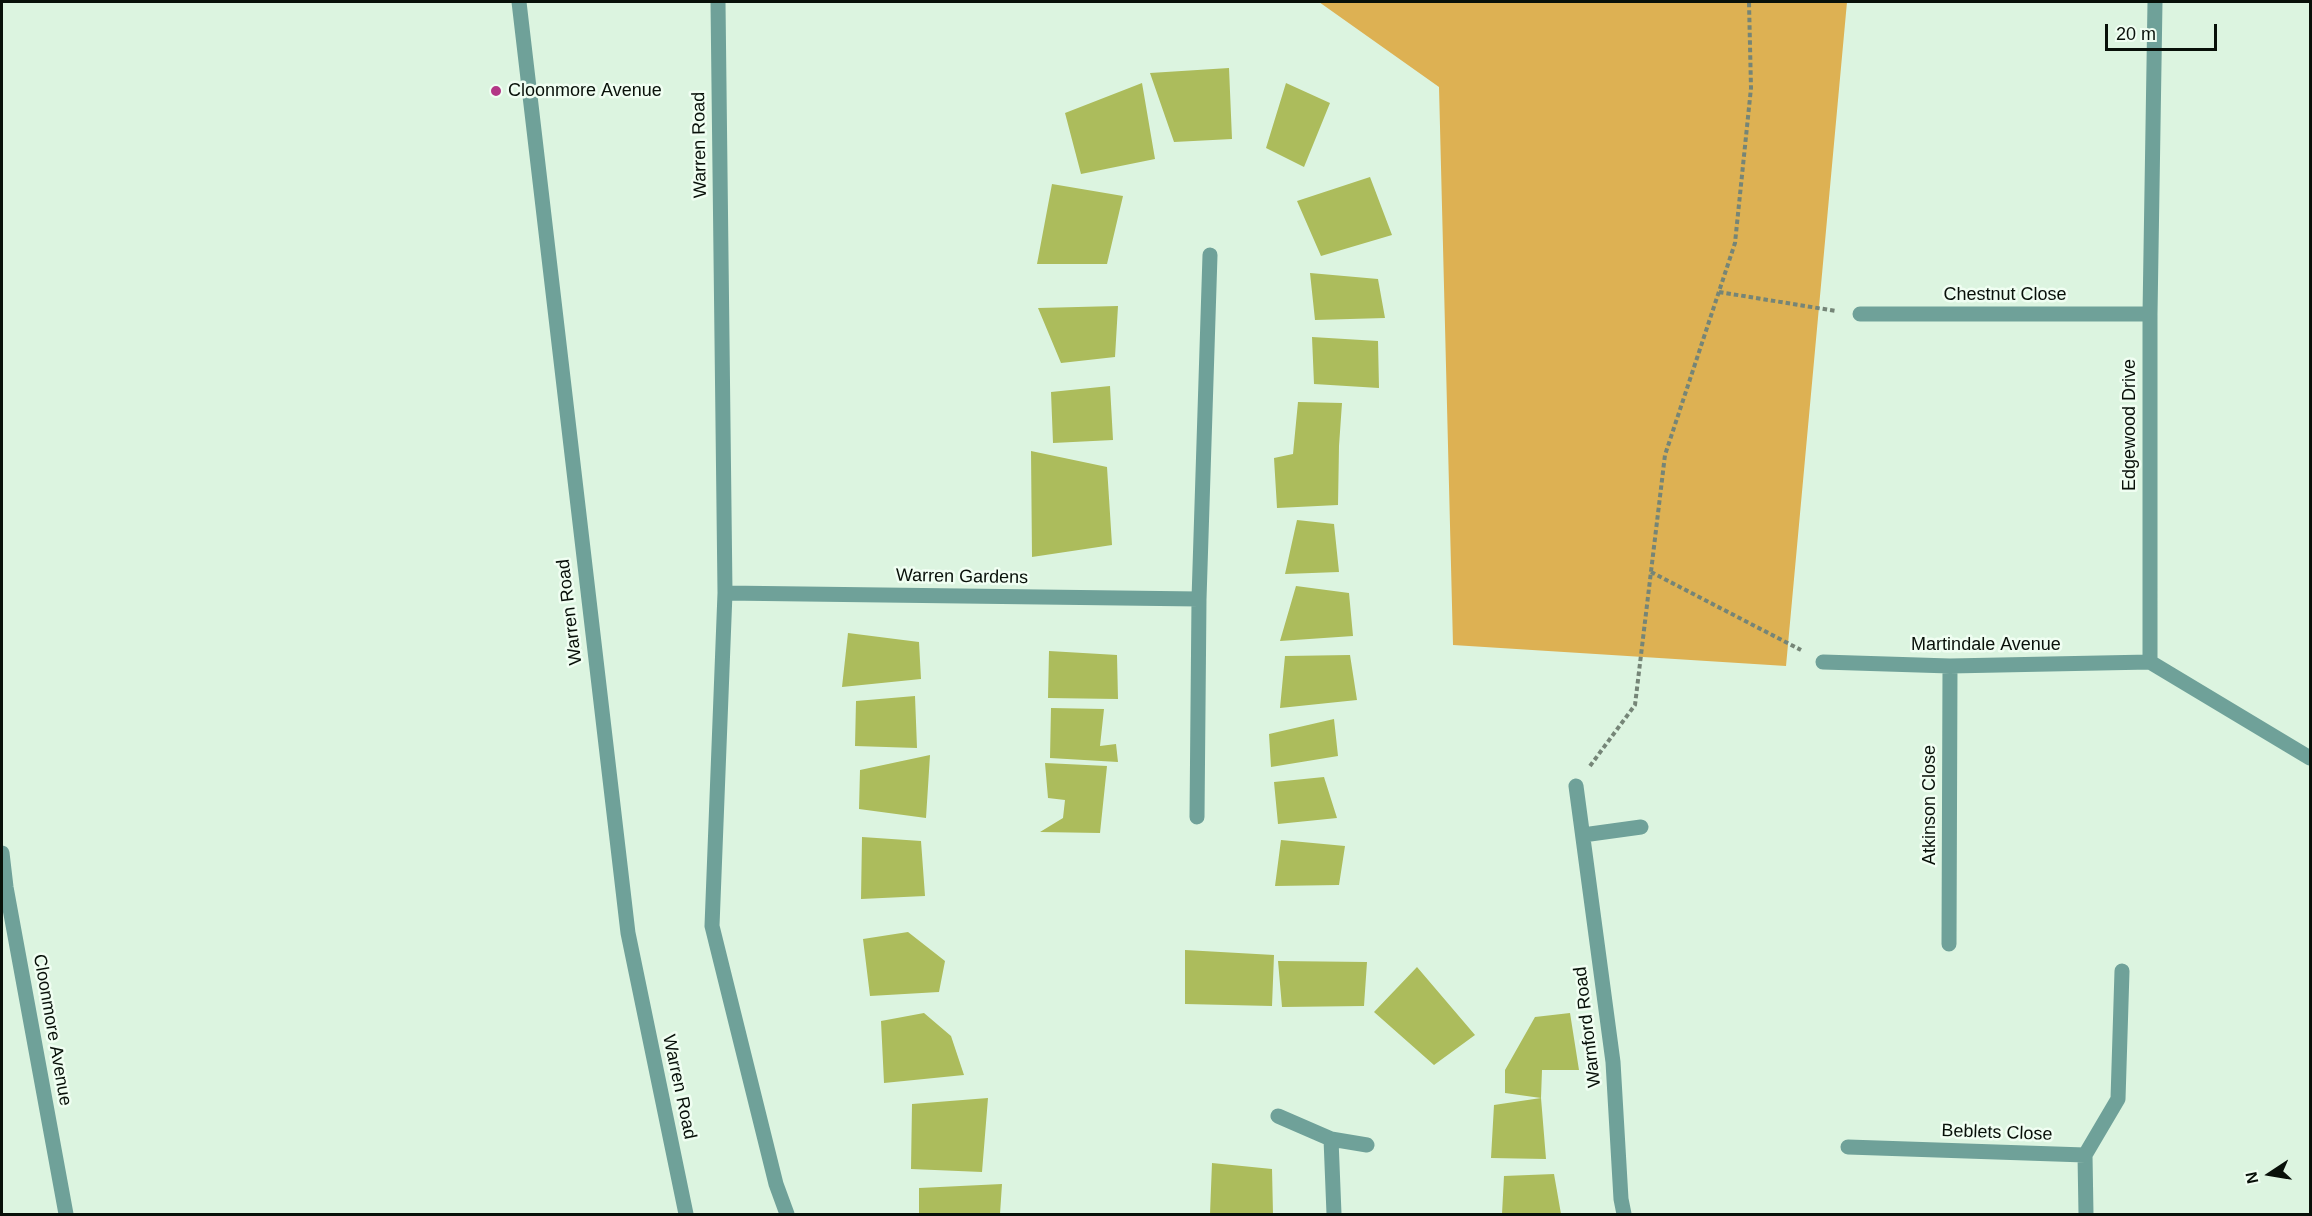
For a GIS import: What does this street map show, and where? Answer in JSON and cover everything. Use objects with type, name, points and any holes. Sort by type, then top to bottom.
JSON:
[{"type":"street","name":"Warren Road","points":[[519,2],[628,933],[686,1215]]},
{"type":"street","name":"Warren Road","points":[[718,2],[725,593],[712,926],[776,1184],[787,1215]]},
{"type":"street","name":"Edgewood Drive","points":[[2150,662],[2150,314],[2155,2]]},
{"type":"street","points":[[1197,817],[1199,599],[1210,255]]},
{"type":"street","name":"Chestnut Close","points":[[1860,314],[2150,314]]},
{"type":"street","name":"Warren Gardens","points":[[725,593],[1199,599]]},
{"type":"street","name":"Martindale Avenue","points":[[1822,662],[1950,666],[2150,662]]},
{"type":"street","points":[[2150,662],[2310,758]]},
{"type":"street","name":"Atkinson Close","points":[[1949,944],[1950,666]]},
{"type":"street","name":"Warnford Road","points":[[1576,786],[1613,1062],[1621,1199],[1624,1215]]},
{"type":"street","points":[[1583,835],[1641,827]]},
{"type":"street","name":"Cloonmore Avenue","points":[[2,853],[6,887],[66,1215]]},
{"type":"street","points":[[2086,1215],[2085,1155],[2118,1099],[2122,971]]},
{"type":"street","points":[[1278,1116],[1331,1139],[1367,1145]]},
{"type":"street","points":[[1331,1139],[1334,1215]]},
{"type":"street","name":"Beblets Close","points":[[1848,1147],[2085,1155]]},
{"type":"path","points":[[1576,786],[1635,705],[1665,455],[1735,243],[1751,88],[1749,2]]},
{"type":"path","points":[[1719,292],[1860,314]]},
{"type":"path","points":[[1651,572],[1822,662]]},
{"type":"shaded area","points":[[1319,2],[1847,2],[1786,666],[1453,645],[1439,87]]},
{"type":"building","points":[[1229,68],[1232,139],[1174,142],[1150,73]]},
{"type":"building","points":[[1142,83],[1155,159],[1081,174],[1065,113]]},
{"type":"building","points":[[1286,83],[1330,103],[1304,167],[1266,148]]},
{"type":"building","points":[[1370,177],[1392,235],[1321,256],[1297,201]]},
{"type":"building","points":[[1052,184],[1123,196],[1107,264],[1037,264]]},
{"type":"building","points":[[1310,273],[1378,279],[1385,318],[1315,320]]},
{"type":"building","points":[[1118,306],[1115,357],[1061,363],[1038,308]]},
{"type":"building","points":[[1312,337],[1378,341],[1379,388],[1314,384]]},
{"type":"building","points":[[1110,386],[1113,440],[1053,443],[1051,392]]},
{"type":"building","points":[[1298,402],[1342,403],[1338,505],[1277,508],[1274,458],[1293,454]]},
{"type":"building","points":[[1031,451],[1107,467],[1112,545],[1032,557]]},
{"type":"building","points":[[1297,520],[1334,524],[1339,572],[1285,574]]},
{"type":"building","points":[[1296,586],[1349,593],[1353,636],[1280,641]]},
{"type":"building","points":[[848,633],[919,642],[921,679],[842,687]]},
{"type":"building","points":[[1049,651],[1117,655],[1118,699],[1048,698]]},
{"type":"building","points":[[1350,655],[1357,700],[1280,708],[1285,656]]},
{"type":"building","points":[[915,696],[917,748],[855,746],[856,701]]},
{"type":"building","points":[[1051,708],[1104,709],[1100,746],[1116,744],[1118,762],[1050,758]]},
{"type":"building","points":[[1334,719],[1338,756],[1271,767],[1269,734]]},
{"type":"building","points":[[930,755],[926,818],[859,809],[860,770]]},
{"type":"building","points":[[1045,763],[1107,766],[1100,833],[1040,832],[1063,818],[1065,800],[1048,798]]},
{"type":"building","points":[[1324,777],[1337,818],[1278,824],[1274,782]]},
{"type":"building","points":[[862,837],[921,841],[925,896],[861,899]]},
{"type":"building","points":[[1281,840],[1345,846],[1339,885],[1275,886]]},
{"type":"building","points":[[908,932],[945,961],[939,992],[870,996],[863,939]]},
{"type":"building","points":[[1185,950],[1274,955],[1272,1006],[1185,1004]]},
{"type":"building","points":[[1278,961],[1367,962],[1364,1006],[1282,1007]]},
{"type":"building","points":[[1417,967],[1475,1035],[1434,1065],[1374,1012]]},
{"type":"building","points":[[924,1013],[951,1036],[964,1075],[884,1083],[881,1021]]},
{"type":"building","points":[[1570,1013],[1579,1070],[1542,1070],[1541,1098],[1505,1093],[1505,1070],[1535,1017]]},
{"type":"building","points":[[988,1098],[982,1172],[911,1169],[912,1104]]},
{"type":"building","points":[[1541,1098],[1546,1159],[1491,1158],[1494,1105]]},
{"type":"building","points":[[1212,1163],[1272,1169],[1273,1214],[1210,1214]]},
{"type":"building","points":[[1554,1174],[1561,1214],[1502,1214],[1504,1176]]},
{"type":"building","points":[[1002,1184],[1000,1214],[919,1214],[919,1188]]},
{"type":"place","name":"Cloonmore Avenue","points":[[496,91]]}]
